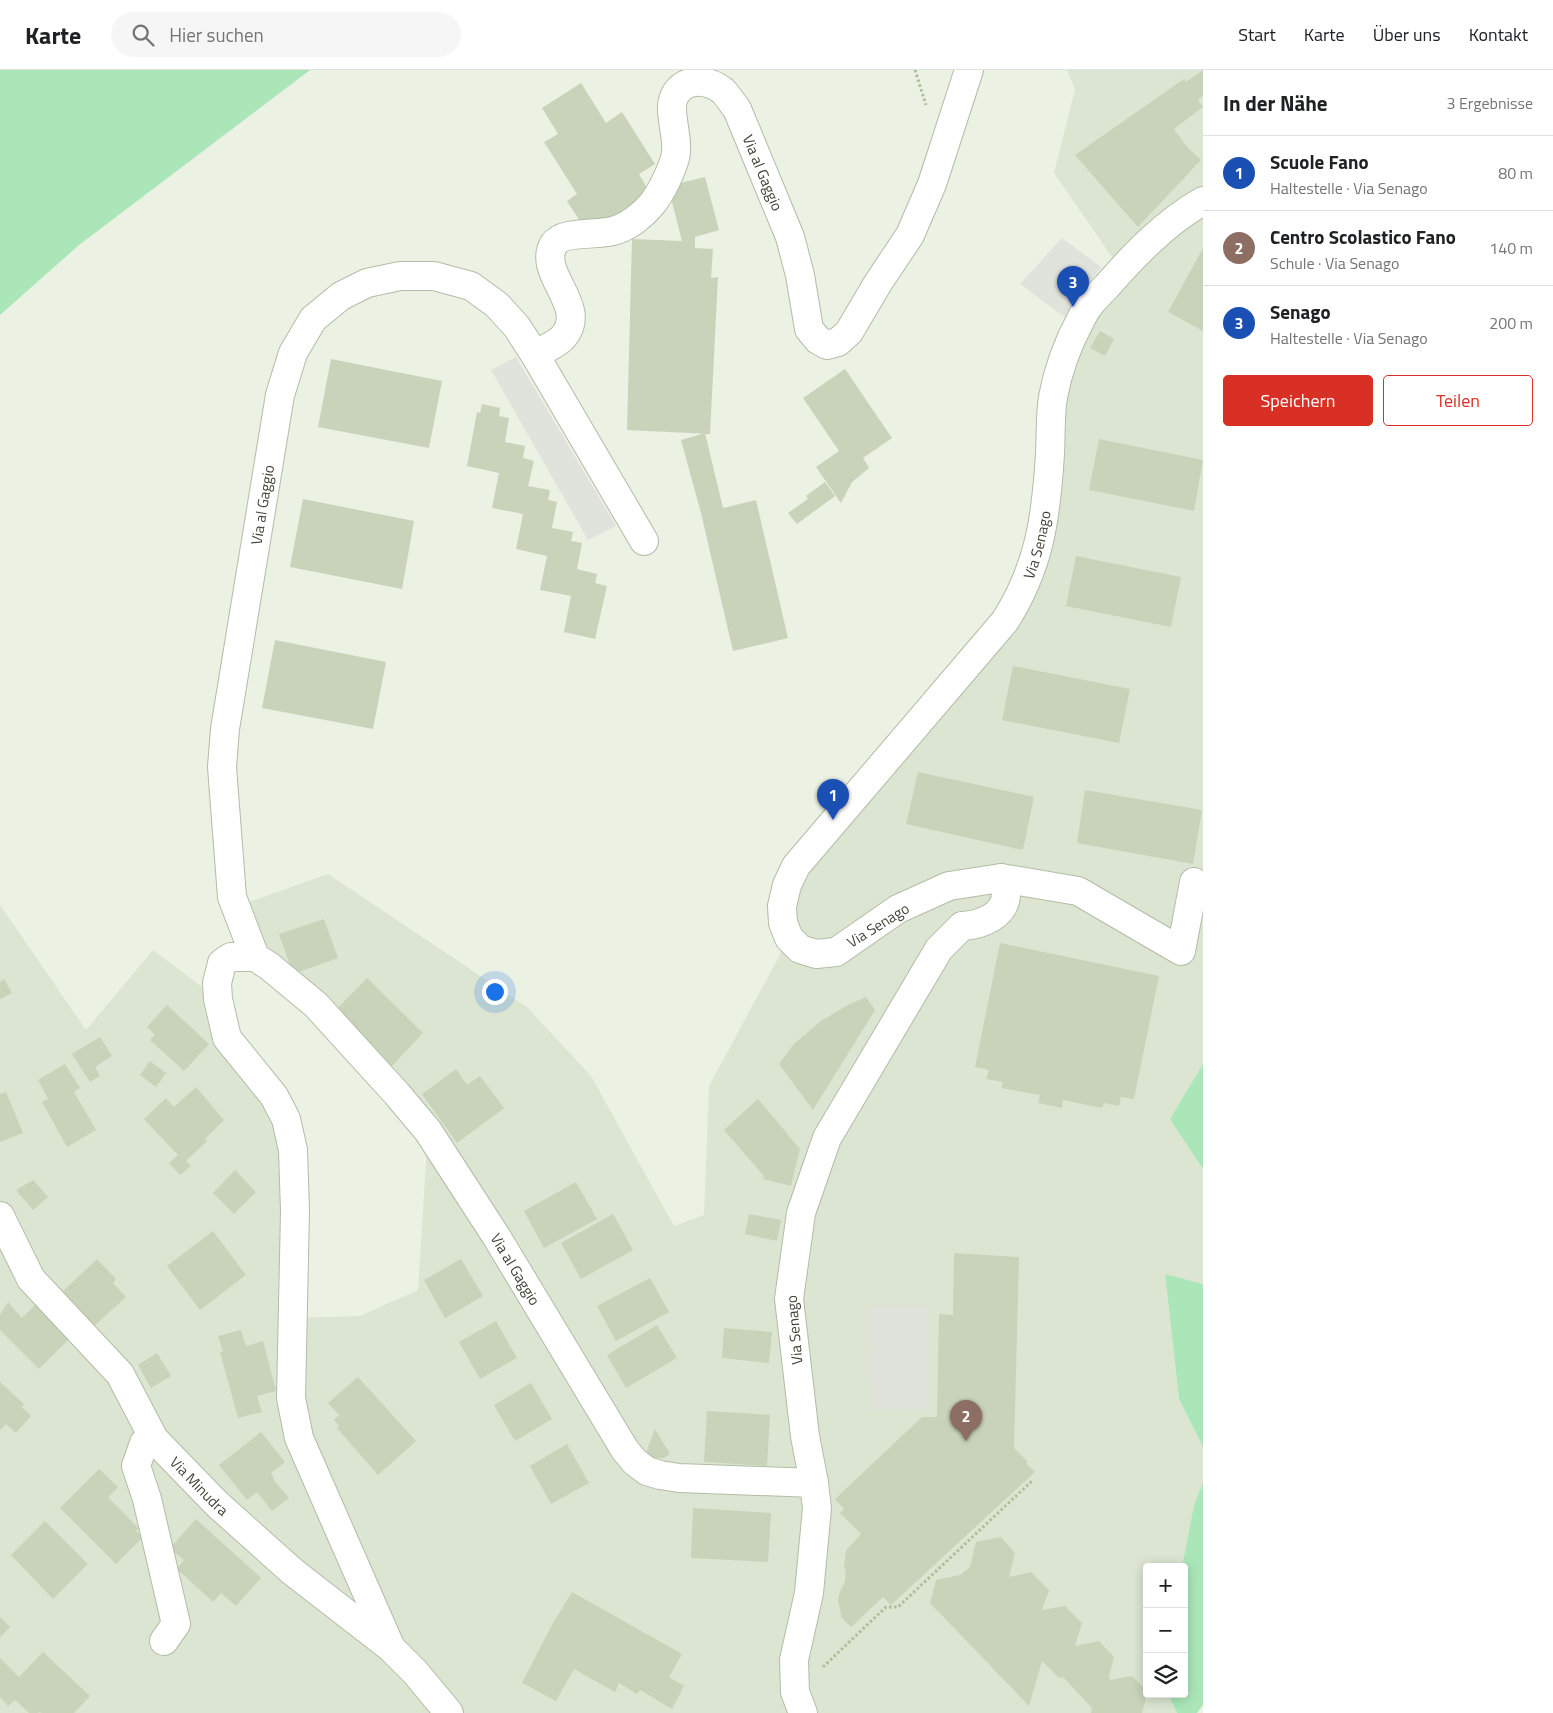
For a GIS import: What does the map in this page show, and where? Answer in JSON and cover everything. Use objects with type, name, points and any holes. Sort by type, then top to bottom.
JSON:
[{"type":"street","name":"Via al Gaggio","points":[[535,355],[564,336],[570,324],[570,310],[552,268],[550,252],[555,242],[565,236],[616,231],[638,218],[653,203],[671,168],[676,152],[673,101],[680,87],[694,81],[710,84],[723,92],[736,109],[790,236],[800,275],[809,329],[818,340],[827,345],[838,342],[849,332],[878,283],[910,235],[932,184],[969,70]]},
{"type":"street","name":"Via Senago","points":[[799,1702],[794,1660],[810,1593],[817,1508],[805,1436],[789,1299],[802,1213],[827,1138],[939,950],[962,926],[974,925],[991,919],[1001,908],[1006,893],[1001,878],[949,886],[898,909],[836,952],[816,954],[800,949],[789,938],[783,923],[782,906],[787,885],[796,866],[1005,621],[1018,600],[1036,557],[1045,515],[1053,399],[1067,349],[1081,317],[1127,263],[1166,226],[1203,201]]},
{"type":"street","name":"Via al Gaggio","points":[[644,541],[517,327],[497,305],[471,286],[434,276],[400,276],[367,283],[341,296],[313,320],[293,353],[280,395],[225,729],[222,767],[232,897],[255,957],[269,966],[316,1005],[428,1131],[496,1236],[602,1414],[635,1462],[647,1471],[679,1478],[814,1483]]},
{"type":"street","points":[[1001,878],[1078,891],[1181,951],[1194,882]]},
{"type":"street","points":[[255,957],[231,957],[222,963],[217,983],[218,999],[227,1038],[274,1096],[286,1118],[293,1150],[295,1210],[291,1398],[299,1438],[391,1648]]},
{"type":"street","name":"Via Minudra","points":[[0,1216],[31,1279],[120,1374],[154,1439],[217,1504],[286,1566],[391,1648],[415,1672],[449,1713]]},
{"type":"street","points":[[0,1262],[31,1279]]},
{"type":"street","points":[[154,1439],[144,1443],[136,1466],[146,1499],[176,1624],[164,1641]]},
{"type":"path","points":[[799,1702],[815,1675],[886,1607],[898,1607],[1033,1480]]},
{"type":"shaded area","points":[[1067,70],[1203,70],[1203,1064],[1171,1119],[1203,1169],[1203,1284],[1165,1275],[1179,1399],[1203,1447],[1203,1482],[1194,1505],[1183,1563],[1143,1563],[1143,1698],[1170,1698],[1177,1713],[0,1713],[0,905],[86,1030],[153,950],[218,999],[286,1119],[292,1318],[360,1316],[418,1290],[428,1131],[269,966],[246,903],[328,874],[527,1007],[591,1076],[674,1226],[704,1215],[709,1086],[789,938],[796,866],[1018,600],[1059,374],[1121,270],[1054,173],[1075,90]]},
{"type":"shaded area","points":[[1062,238],[1101,267],[1065,317],[1020,284]]},
{"type":"shaded area","points":[[516,357],[616,526],[588,540],[491,370]]},
{"type":"shaded area","points":[[926,1306],[928,1409],[872,1410],[870,1307]]},
{"type":"green space","points":[[0,70],[310,70],[79,245],[0,315]]},
{"type":"green space","points":[[1203,1064],[1203,1169],[1170,1119]]},
{"type":"green space","points":[[1165,1274],[1203,1284],[1203,1447],[1179,1399]]},
{"type":"green space","points":[[1203,1482],[1203,1705],[1197,1713],[1177,1713],[1170,1698],[1188,1698],[1188,1563],[1183,1563],[1194,1505]]},
{"type":"building","points":[[1203,70],[1203,96],[1198,100],[1203,107],[1174,129],[1187,147],[1201,160],[1138,227],[1075,155],[1184,79],[1186,82]]},
{"type":"building","points":[[581,83],[606,123],[622,112],[655,164],[639,174],[650,193],[598,226],[592,218],[582,224],[567,201],[577,194],[544,142],[558,134],[542,108]]},
{"type":"building","points":[[705,177],[719,230],[695,237],[695,248],[713,249],[711,278],[718,277],[710,434],[627,430],[632,239],[682,241],[668,186]]},
{"type":"building","points":[[1203,248],[1203,331],[1168,312]]},
{"type":"building","points":[[1100,331],[1114,339],[1105,356],[1090,348]]},
{"type":"building","points":[[331,359],[442,381],[429,448],[318,427]]},
{"type":"building","points":[[845,369],[892,438],[863,458],[869,468],[852,482],[841,503],[816,467],[839,451],[803,398]]},
{"type":"building","points":[[482,404],[500,408],[499,416],[509,418],[505,442],[525,446],[523,458],[534,461],[528,486],[550,490],[548,500],[557,502],[552,528],[573,532],[571,541],[582,543],[577,569],[597,574],[595,583],[607,586],[595,639],[564,632],[571,596],[540,590],[547,556],[516,549],[523,514],[492,508],[499,473],[467,466],[477,412],[480,413]]},
{"type":"building","points":[[705,433],[723,508],[756,500],[788,638],[733,651],[701,513],[681,440]]},
{"type":"building","points":[[1099,439],[1203,460],[1194,511],[1089,490]]},
{"type":"building","points":[[825,482],[835,496],[797,524],[788,513],[808,499],[806,496]]},
{"type":"building","points":[[303,499],[414,521],[402,589],[290,567]]},
{"type":"building","points":[[1076,556],[1181,577],[1171,627],[1066,606]]},
{"type":"building","points":[[275,640],[386,662],[373,729],[262,708]]},
{"type":"building","points":[[1013,666],[1130,689],[1119,743],[1002,720]]},
{"type":"building","points":[[918,772],[1034,797],[1023,850],[906,824]]},
{"type":"building","points":[[1085,790],[1202,810],[1193,864],[1077,843]]},
{"type":"building","points":[[324,919],[338,958],[293,974],[279,934]]},
{"type":"building","points":[[1000,943],[1159,976],[1134,1099],[1121,1097],[1119,1106],[1104,1103],[1102,1108],[1063,1100],[1062,1108],[1038,1103],[1040,1095],[1001,1088],[1003,1082],[986,1079],[989,1070],[975,1067]]},
{"type":"building","points":[[367,978],[423,1033],[390,1068],[334,1012]]},
{"type":"building","points":[[4,979],[12,993],[0,999],[0,982]]},
{"type":"building","points":[[866,997],[875,1010],[813,1110],[779,1064],[794,1044],[821,1021]]},
{"type":"building","points":[[167,1005],[209,1044],[184,1071],[150,1040],[155,1035],[147,1027]]},
{"type":"building","points":[[100,1037],[112,1056],[95,1067],[100,1076],[90,1082],[72,1054]]},
{"type":"building","points":[[150,1061],[166,1073],[156,1087],[140,1075]]},
{"type":"building","points":[[65,1064],[80,1088],[74,1092],[96,1130],[67,1147],[42,1102],[48,1099],[38,1080]]},
{"type":"building","points":[[456,1069],[467,1085],[480,1076],[504,1108],[457,1143],[422,1094]]},
{"type":"building","points":[[196,1087],[224,1120],[205,1139],[207,1141],[186,1161],[191,1166],[180,1175],[169,1163],[178,1155],[144,1119],[166,1098],[174,1107]]},
{"type":"building","points":[[6,1092],[23,1133],[0,1142],[0,1094]]},
{"type":"building","points":[[758,1099],[800,1149],[791,1186],[763,1179],[764,1176],[724,1130]]},
{"type":"building","points":[[235,1170],[256,1192],[234,1214],[213,1193]]},
{"type":"building","points":[[33,1180],[48,1197],[33,1210],[16,1190]]},
{"type":"building","points":[[576,1182],[597,1219],[544,1248],[524,1211]]},
{"type":"building","points":[[613,1214],[633,1250],[581,1279],[561,1243]]},
{"type":"building","points":[[749,1214],[781,1220],[777,1241],[745,1234]]},
{"type":"building","points":[[213,1231],[246,1275],[200,1310],[167,1266]]},
{"type":"building","points":[[954,1253],[1019,1257],[1014,1448],[1035,1472],[891,1605],[883,1597],[851,1627],[842,1618],[838,1601],[845,1581],[846,1550],[861,1534],[840,1513],[844,1509],[835,1499],[922,1417],[937,1417],[939,1314],[953,1315]]},
{"type":"building","points":[[97,1259],[116,1279],[113,1283],[126,1297],[93,1327],[74,1307],[76,1305],[63,1291]]},
{"type":"building","points":[[461,1259],[483,1296],[445,1318],[424,1280]]},
{"type":"building","points":[[650,1278],[669,1312],[616,1341],[597,1306]]},
{"type":"building","points":[[8,1302],[22,1318],[36,1304],[70,1338],[39,1369],[0,1330],[0,1315]]},
{"type":"building","points":[[496,1321],[517,1358],[480,1379],[459,1342]]},
{"type":"building","points":[[657,1325],[677,1358],[626,1388],[607,1355]]},
{"type":"building","points":[[724,1328],[772,1332],[769,1363],[722,1358]]},
{"type":"building","points":[[241,1330],[246,1346],[263,1341],[276,1391],[257,1396],[262,1412],[238,1418],[220,1352],[223,1352],[218,1336]]},
{"type":"building","points":[[157,1353],[171,1376],[151,1388],[138,1365]]},
{"type":"building","points":[[358,1377],[416,1441],[378,1475],[337,1428],[339,1426],[334,1420],[339,1415],[328,1403]]},
{"type":"building","points":[[0,1382],[24,1404],[22,1407],[31,1416],[16,1433],[6,1424],[0,1430]]},
{"type":"building","points":[[531,1383],[552,1419],[515,1441],[494,1405]]},
{"type":"building","points":[[707,1411],[770,1415],[767,1466],[704,1462]]},
{"type":"building","points":[[655,1429],[670,1454],[664,1458],[650,1458],[646,1453]]},
{"type":"building","points":[[261,1432],[285,1462],[271,1473],[273,1479],[289,1498],[272,1511],[257,1492],[247,1500],[219,1465]]},
{"type":"building","points":[[567,1444],[589,1483],[551,1504],[530,1466]]},
{"type":"building","points":[[99,1469],[118,1487],[108,1497],[139,1529],[136,1531],[143,1537],[116,1564],[60,1508]]},
{"type":"building","points":[[693,1508],[771,1513],[768,1562],[691,1558]]},
{"type":"building","points":[[196,1519],[261,1578],[236,1606],[221,1593],[213,1602],[177,1569],[184,1560],[170,1548]]},
{"type":"building","points":[[45,1521],[88,1564],[53,1599],[11,1555]]},
{"type":"building","points":[[1001,1537],[1015,1553],[1009,1577],[1031,1572],[1049,1590],[1042,1610],[1065,1606],[1082,1623],[1075,1646],[1099,1641],[1114,1657],[1110,1680],[1132,1676],[1143,1687],[1143,1698],[1146,1698],[1142,1713],[1091,1713],[1092,1708],[1063,1677],[1059,1678],[1042,1661],[1029,1706],[930,1603],[936,1580],[960,1575],[970,1567],[976,1542]]},
{"type":"building","points":[[572,1592],[682,1654],[669,1677],[684,1686],[672,1709],[640,1690],[637,1694],[619,1683],[615,1692],[574,1669],[556,1701],[522,1683],[553,1623]]},
{"type":"building","points":[[0,1617],[10,1627],[0,1637]]},
{"type":"building","points":[[43,1652],[90,1696],[74,1713],[29,1713],[15,1700],[8,1706],[0,1697],[0,1658],[19,1677]]},
{"type":"place","name":"Senago","points":[[1073,307]]},
{"type":"place","name":"Scuole Fano","points":[[833,820]]},
{"type":"place","name":"Centro Scolastico Fano","points":[[966,1441]]}]
